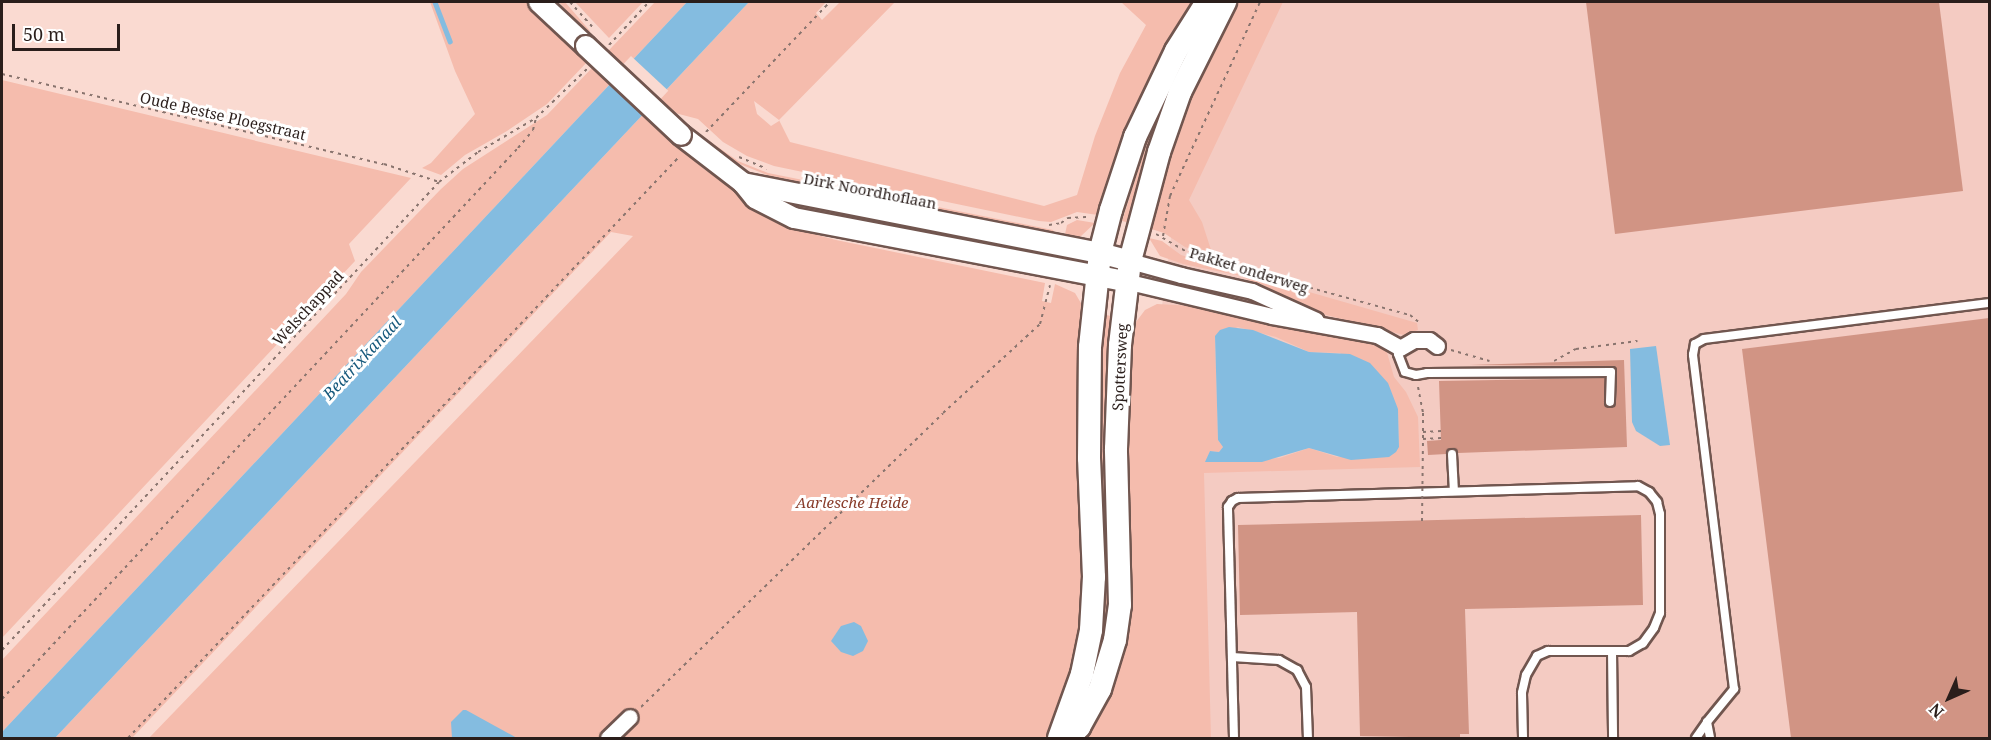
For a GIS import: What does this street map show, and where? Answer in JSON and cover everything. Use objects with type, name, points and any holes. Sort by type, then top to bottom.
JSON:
[{"type":"main road","name":"Spottersweg","points":[[1059,738],[1082,674],[1091,630],[1094,577],[1089,458],[1090,347],[1100,253],[1107,222],[1135,137],[1176,51],[1207,2]]},
{"type":"main road","name":"Spottersweg","points":[[1068,738],[1079,727],[1100,688],[1115,640],[1120,605],[1116,449],[1119,345],[1128,271],[1159,152],[1180,92],[1225,2]]},
{"type":"street","name":"Dirk Noordhoflaan","points":[[539,2],[554,10],[695,136],[743,183],[755,198],[769,207],[818,225],[1096,276],[1128,271]]},
{"type":"street","name":"Dirk Noordhoflaan","points":[[743,183],[1100,253],[1128,271]]},
{"type":"street","name":"Pakket onderweg","points":[[1128,271],[1181,275],[1252,291],[1324,324]]},
{"type":"street","name":"Pakket onderweg","points":[[1128,271],[1272,316],[1377,335],[1400,348]]},
{"type":"street","points":[[1400,348],[1414,340],[1433,343]]},
{"type":"street","points":[[608,738],[630,717]]},
{"type":"lane","points":[[1696,738],[1734,688],[1693,355],[1695,344],[1704,339],[1989,303]]},
{"type":"lane","points":[[1400,348],[1398,354],[1405,372],[1416,375],[1427,373],[1611,372],[1610,402]]},
{"type":"lane","points":[[1452,453],[1454,491]]},
{"type":"lane","points":[[1234,738],[1228,507],[1232,501],[1238,498],[1638,486],[1649,492],[1657,502],[1660,514],[1660,613],[1654,628],[1642,643],[1629,651],[1548,651],[1537,656],[1526,675],[1522,693],[1523,738]]},
{"type":"lane","points":[[1612,651],[1613,738]]},
{"type":"lane","points":[[1232,657],[1279,660],[1297,670],[1306,687],[1308,738]]},
{"type":"lane","points":[[1707,722],[1710,738]]},
{"type":"path","points":[[570,2],[595,48]]},
{"type":"path","name":"Welschappad","points":[[2,650],[439,182],[478,152],[536,118],[595,48],[649,2]]},
{"type":"path","points":[[128,738],[695,136],[830,2]]},
{"type":"path","points":[[1163,237],[1170,196],[1260,2]]},
{"type":"path","name":"Oude Bestse Ploegstraat","points":[[2,74],[384,164],[439,182]]},
{"type":"path","points":[[2,699],[510,156],[533,130],[536,118]]},
{"type":"path","points":[[738,157],[775,171]]},
{"type":"path","points":[[1045,225],[1061,223],[1068,218],[1080,216],[1107,222]]},
{"type":"path","name":"Pakket onderweg","points":[[1139,228],[1163,237],[1194,256],[1410,315],[1419,321],[1433,343]]},
{"type":"path","points":[[630,717],[943,413],[1040,324]]},
{"type":"path","points":[[1553,361],[1576,349],[1637,341]]},
{"type":"path","points":[[1433,343],[1496,363]]},
{"type":"path","points":[[1416,375],[1423,413],[1422,520]]},
{"type":"path","points":[[1423,432],[1441,431]]},
{"type":"path","points":[[1423,439],[1441,438]]},
{"type":"shaded area","points":[[1273,2],[1989,2],[1989,738],[1178,738],[1159,329],[1173,223]]},
{"type":"green space","points":[[430,2],[532,2],[589,60],[547,104],[507,131],[465,155],[441,175],[422,168],[431,163],[475,114],[455,71]]},
{"type":"green space","points":[[559,2],[565,2],[590,31],[587,35]]},
{"type":"green space","points":[[575,2],[643,2],[609,38]]},
{"type":"green space","points":[[655,2],[687,2],[2,732],[2,660],[346,294],[361,272],[441,189],[463,169],[547,115]]},
{"type":"green space","name":"Aarlesche Heide","points":[[749,2],[826,2],[816,13],[822,20],[840,2],[895,2],[779,120],[790,142],[1044,206],[1077,195],[1095,136],[1120,73],[1146,25],[1121,2],[1202,2],[1170,41],[1144,89],[1114,162],[1098,215],[1077,212],[1051,222],[1039,221],[774,166],[747,156],[723,142],[698,119],[675,113],[674,143],[704,169],[779,220],[799,230],[836,240],[1045,283],[1042,301],[1051,303],[1055,284],[1075,293],[1085,310],[1136,322],[1145,310],[1157,304],[1210,307],[1373,340],[1386,349],[1394,377],[1406,392],[1418,417],[1420,467],[1204,473],[1211,738],[149,738],[633,236],[611,232],[132,738],[55,738]],"holes":[[[754,101],[779,121],[771,126],[757,114]],[[1238,327],[1276,337],[1309,352],[1340,353],[1398,409],[1399,447],[1337,457],[1309,448],[1280,458],[1206,462],[1210,451],[1219,452],[1223,447],[1218,440],[1215,337]]]},
{"type":"green space","points":[[1232,2],[1283,2],[1189,200],[1202,222],[1213,256],[1185,247],[1164,233],[1148,228],[1158,168]]},
{"type":"green space","points":[[1179,71],[1134,224],[1122,221],[1149,137]]},
{"type":"green space","points":[[2,80],[411,178],[349,244],[355,261],[2,638]]},
{"type":"green space","points":[[702,136],[738,161],[768,173],[1053,230],[1056,238],[777,179],[732,161],[700,138]]},
{"type":"green space","points":[[772,194],[1052,253],[1051,259],[873,221],[796,210],[770,198]]},
{"type":"green space","points":[[1077,220],[1095,223],[1080,237],[1064,239],[1067,225]]},
{"type":"green space","points":[[1149,238],[1162,241],[1181,255],[1417,323],[1418,330],[1404,335],[1311,311],[1241,276],[1183,264],[1160,256]]},
{"type":"water","name":"Beatrixkanaal","points":[[687,2],[749,2],[55,738],[2,738],[2,732]]},
{"type":"water","points":[[1229,327],[1253,330],[1309,352],[1350,354],[1370,363],[1388,383],[1398,409],[1399,447],[1396,452],[1389,457],[1351,460],[1309,448],[1262,462],[1205,462],[1210,451],[1219,452],[1223,447],[1218,440],[1215,336],[1220,330]]},
{"type":"water","points":[[1656,346],[1670,445],[1660,446],[1636,431],[1632,422],[1630,349]]},
{"type":"water","points":[[854,622],[861,626],[868,641],[863,651],[853,656],[841,652],[831,641],[841,626]]},
{"type":"water","points":[[463,710],[517,738],[452,738],[451,722]]},
{"type":"pier","points":[[631,56],[668,91],[645,116],[608,81]]},
{"type":"building","points":[[1586,2],[1939,2],[1963,191],[1615,234]]},
{"type":"building","points":[[1989,318],[1989,738],[1791,738],[1742,349]]},
{"type":"building","points":[[1624,360],[1627,447],[1458,453],[1452,448],[1446,454],[1428,455],[1427,441],[1441,440],[1439,381],[1605,378],[1605,404],[1610,408],[1616,403],[1617,372],[1612,366],[1469,365]]},
{"type":"building","points":[[1641,515],[1643,605],[1465,609],[1469,734],[1460,734],[1460,738],[1360,736],[1357,612],[1240,615],[1238,525]]},
{"type":"waterway","points":[[435,2],[450,41]]}]
